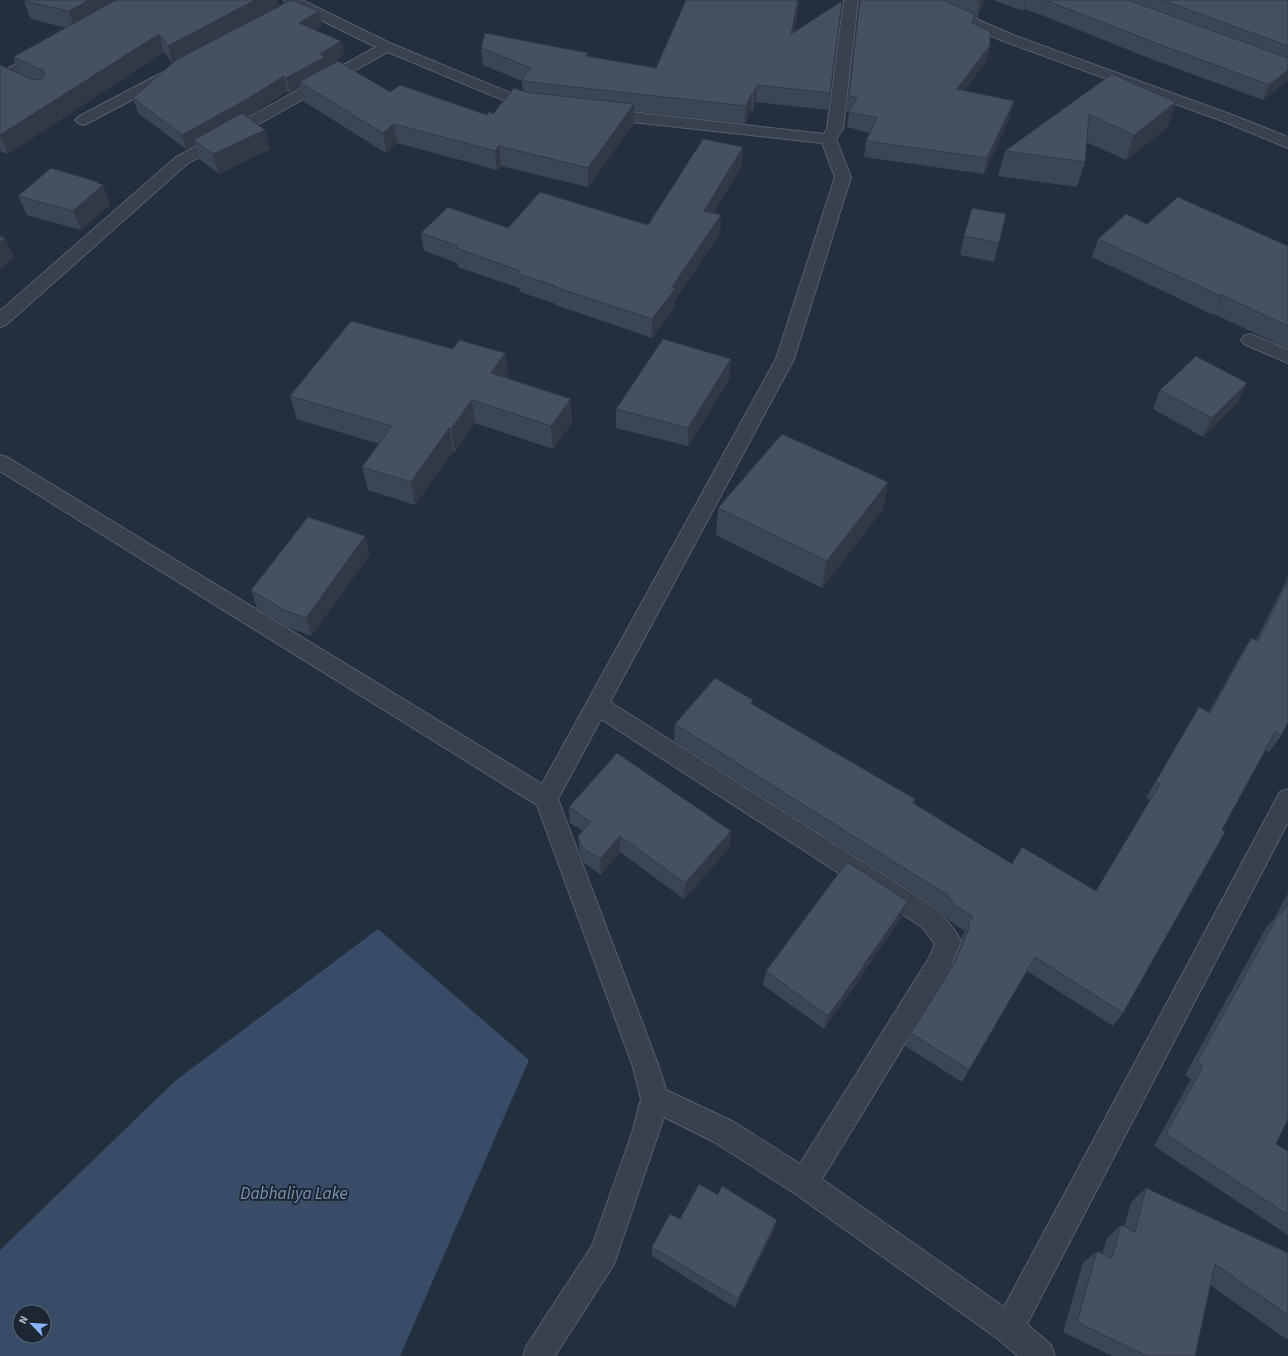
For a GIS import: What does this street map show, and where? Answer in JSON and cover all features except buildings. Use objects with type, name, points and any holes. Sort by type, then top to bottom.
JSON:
[{"type":"street","points":[[828,139],[835,129],[851,0]]},
{"type":"street","points":[[921,0],[1008,38],[1230,119],[1288,143]]},
{"type":"street","points":[[292,5],[387,47],[527,105],[550,108]]},
{"type":"street","points":[[37,90],[5,76],[59,46]]},
{"type":"street","points":[[0,321],[181,161],[387,47]]},
{"type":"street","points":[[83,120],[188,64]]},
{"type":"street","points":[[590,112],[828,139]]},
{"type":"street","points":[[546,799],[785,358],[843,177],[828,139]]},
{"type":"street","points":[[1250,340],[1288,357]]},
{"type":"street","points":[[0,462],[546,799],[646,1067],[655,1099],[646,1133],[604,1254],[538,1356]]},
{"type":"street","points":[[597,705],[931,919],[948,942],[939,965],[804,1183]]},
{"type":"street","points":[[1009,1328],[1288,799]]},
{"type":"street","points":[[655,1099],[724,1132],[804,1183],[1009,1328],[1040,1356]]},
{"type":"water","name":"Dabhaliya Lake","points":[[378,929],[529,1060],[400,1356],[0,1356],[0,1250],[175,1081]]}]
